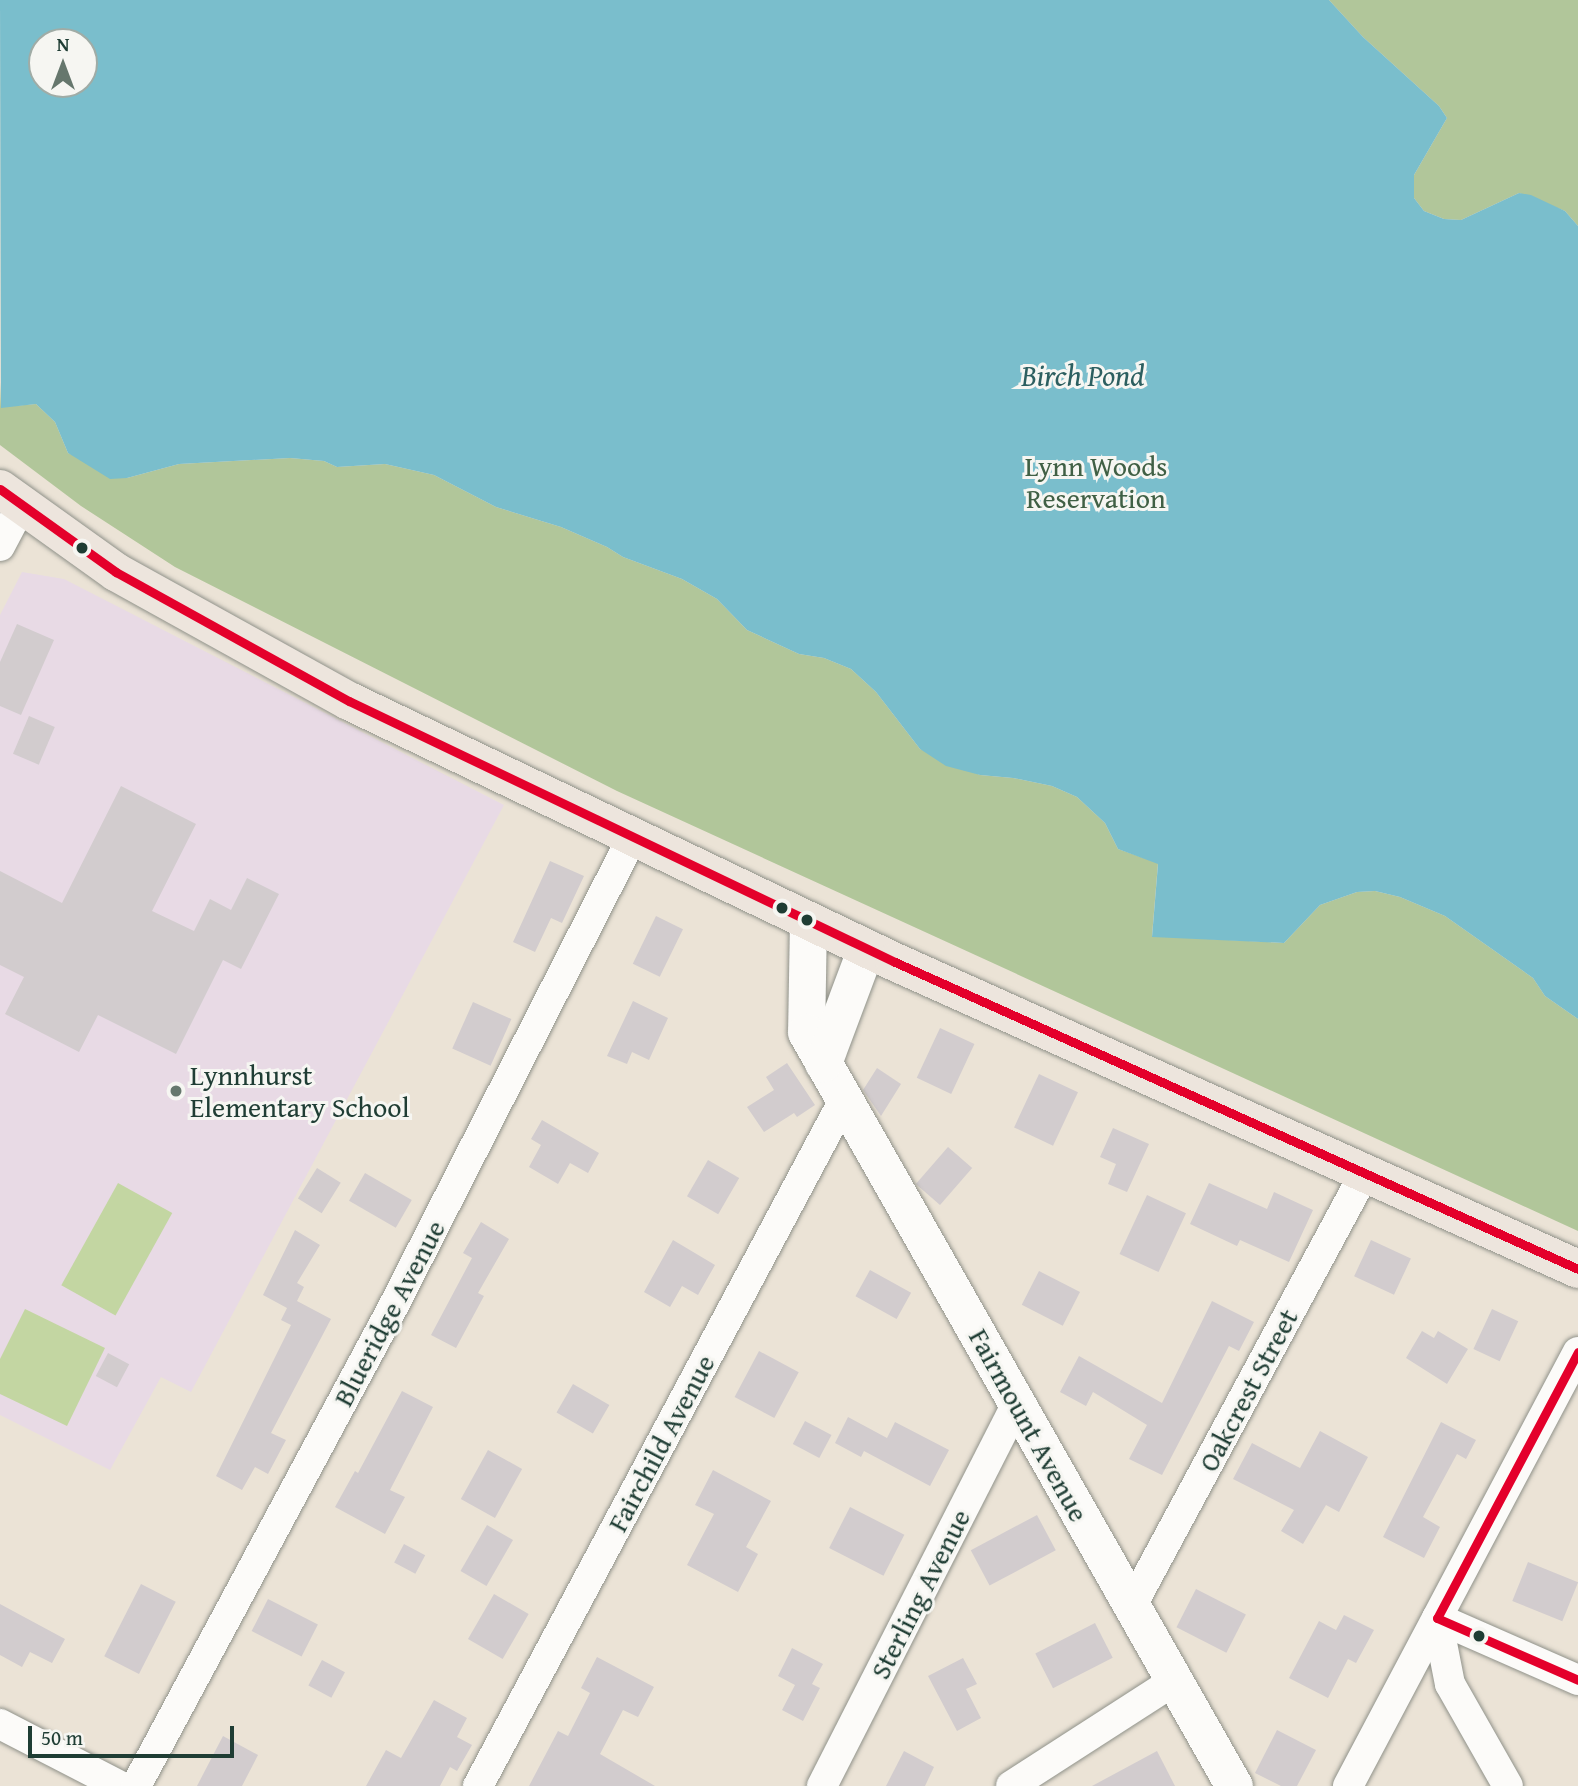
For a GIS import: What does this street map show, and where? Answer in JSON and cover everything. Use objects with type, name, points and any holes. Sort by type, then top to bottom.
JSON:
[{"type":"main road","points":[[11,498],[116,572],[349,701],[866,948],[1578,1269]]},
{"type":"street","points":[[0,546],[11,498]]},
{"type":"street","name":"Blueridge Avenue","points":[[136,1786],[393,1307],[633,836]]},
{"type":"street","name":"Fairmount Avenue","points":[[808,921],[806,1032],[1234,1786]]},
{"type":"street","points":[[823,1063],[866,948]]},
{"type":"street","name":"Fairchild Avenue","points":[[478,1786],[844,1100]]},
{"type":"street","name":"Oakcrest Street","points":[[1131,1607],[1365,1173]]},
{"type":"street","points":[[1348,1786],[1578,1352]]},
{"type":"street","name":"Sterling Avenue","points":[[822,1786],[1017,1403]]},
{"type":"street","points":[[1437,1618],[1578,1680]]},
{"type":"street","points":[[1437,1618],[1450,1684],[1508,1786]]},
{"type":"street","points":[[1011,1786],[1174,1681]]},
{"type":"street","points":[[0,1724],[120,1786]]},
{"type":"shaded area","name":"Lynnhurst Elementary School","points":[[22,572],[64,579],[504,805],[191,1392],[161,1377],[110,1470],[0,1415],[0,615]]},
{"type":"green space","points":[[1329,0],[1578,0],[1578,226],[1565,211],[1519,193],[1461,220],[1444,219],[1424,211],[1414,198],[1414,175],[1447,118],[1439,106],[1363,37]]},
{"type":"green space","points":[[0,382],[1,407],[36,404],[55,422],[68,453],[127,478],[179,464],[290,458],[324,461],[337,467],[385,464],[434,475],[496,507],[561,527],[623,557],[682,579],[717,599],[747,630],[799,654],[824,658],[851,669],[876,692],[920,749],[980,775],[1052,786],[1077,797],[1105,823],[1118,849],[1158,863],[1152,936],[1284,943],[1320,905],[1357,892],[1375,891],[1400,897],[1445,916],[1533,978],[1545,996],[1578,1019],[1578,1231],[617,791],[175,567],[81,506],[0,445]]},
{"type":"green space","points":[[118,1183],[172,1213],[116,1315],[61,1285]]},
{"type":"green space","points":[[25,1309],[105,1348],[67,1426],[0,1394],[0,1359]]},
{"type":"water","name":"Birch Pond","points":[[0,0],[1329,0],[1363,37],[1439,106],[1447,118],[1414,175],[1414,198],[1424,211],[1444,219],[1461,220],[1519,193],[1531,195],[1565,211],[1578,226],[1578,1019],[1545,996],[1533,978],[1445,916],[1400,897],[1375,891],[1357,892],[1320,905],[1284,943],[1152,937],[1158,864],[1118,849],[1105,823],[1077,797],[1052,786],[980,775],[946,766],[920,749],[876,692],[851,669],[824,658],[799,654],[747,630],[717,599],[682,579],[623,557],[561,527],[496,507],[434,475],[385,464],[337,467],[324,461],[290,458],[179,464],[127,478],[110,479],[68,453],[55,422],[36,404],[1,408]]},
{"type":"building","points":[[17,624],[54,640],[21,715],[0,706],[0,662]]},
{"type":"building","points":[[29,716],[55,727],[39,765],[13,754]]},
{"type":"building","points":[[121,786],[196,824],[152,911],[194,931],[210,899],[231,910],[247,878],[279,894],[241,969],[223,960],[176,1054],[98,1015],[79,1052],[5,1014],[24,977],[0,965],[0,871],[62,903]]},
{"type":"building","points":[[550,861],[584,876],[562,923],[551,918],[535,952],[513,942]]},
{"type":"building","points":[[656,916],[683,929],[660,977],[633,964]]},
{"type":"building","points":[[633,1001],[668,1018],[649,1060],[632,1052],[627,1064],[607,1056]]},
{"type":"building","points":[[473,1002],[511,1019],[491,1066],[452,1049]]},
{"type":"building","points":[[940,1028],[974,1044],[951,1094],[917,1078]]},
{"type":"building","points":[[787,1063],[815,1105],[797,1117],[794,1113],[764,1132],[747,1107],[774,1090],[766,1077]]},
{"type":"building","points":[[877,1068],[901,1084],[881,1116],[863,1090]]},
{"type":"building","points":[[1039,1074],[1078,1092],[1053,1146],[1014,1127]]},
{"type":"building","points":[[542,1120],[599,1153],[588,1173],[570,1163],[558,1184],[529,1167],[541,1145],[531,1139]]},
{"type":"building","points":[[1113,1128],[1149,1144],[1127,1192],[1108,1184],[1116,1164],[1100,1157]]},
{"type":"building","points":[[948,1147],[972,1168],[940,1205],[916,1184]]},
{"type":"building","points":[[708,1160],[739,1178],[718,1214],[687,1196]]},
{"type":"building","points":[[317,1168],[341,1183],[322,1213],[298,1199]]},
{"type":"building","points":[[365,1173],[412,1200],[396,1228],[349,1201]]},
{"type":"building","points":[[1209,1183],[1267,1209],[1274,1192],[1313,1210],[1289,1262],[1240,1240],[1237,1246],[1190,1224]]},
{"type":"building","points":[[1147,1195],[1186,1213],[1159,1272],[1120,1254]]},
{"type":"building","points":[[481,1222],[509,1239],[478,1293],[484,1296],[456,1348],[431,1335],[472,1258],[463,1253]]},
{"type":"building","points":[[295,1230],[320,1245],[297,1283],[304,1287],[297,1301],[331,1319],[271,1433],[286,1440],[268,1474],[255,1467],[242,1490],[216,1476],[291,1325],[281,1320],[287,1308],[263,1295]]},
{"type":"building","points":[[673,1240],[715,1265],[698,1295],[682,1286],[670,1307],[644,1292]]},
{"type":"building","points":[[1371,1240],[1411,1259],[1394,1295],[1354,1276]]},
{"type":"building","points":[[870,1270],[911,1293],[897,1319],[855,1296]]},
{"type":"building","points":[[1039,1271],[1080,1292],[1063,1326],[1022,1305]]},
{"type":"building","points":[[1212,1301],[1254,1322],[1239,1351],[1229,1346],[1162,1475],[1129,1459],[1147,1425],[1093,1392],[1086,1406],[1060,1392],[1079,1356],[1162,1403]]},
{"type":"building","points":[[1492,1309],[1518,1321],[1500,1361],[1473,1349]]},
{"type":"building","points":[[1422,1331],[1434,1338],[1438,1331],[1468,1349],[1447,1384],[1406,1358]]},
{"type":"building","points":[[759,1351],[799,1372],[774,1418],[735,1397]]},
{"type":"building","points":[[108,1353],[129,1364],[117,1387],[96,1376]]},
{"type":"building","points":[[573,1384],[609,1405],[593,1434],[556,1413]]},
{"type":"building","points":[[402,1391],[433,1407],[390,1490],[405,1497],[385,1534],[335,1507],[355,1471],[358,1473]]},
{"type":"building","points":[[848,1417],[887,1438],[895,1422],[949,1450],[930,1486],[864,1451],[861,1457],[835,1443]]},
{"type":"building","points":[[805,1421],[831,1435],[819,1458],[793,1444]]},
{"type":"building","points":[[1441,1422],[1476,1440],[1466,1459],[1457,1454],[1423,1517],[1440,1527],[1424,1558],[1383,1537]]},
{"type":"building","points":[[1320,1431],[1368,1457],[1339,1512],[1326,1505],[1303,1544],[1281,1531],[1294,1510],[1233,1479],[1252,1443],[1300,1468]]},
{"type":"building","points":[[488,1450],[522,1469],[495,1518],[461,1499]]},
{"type":"building","points":[[713,1470],[771,1501],[746,1547],[758,1554],[738,1592],[687,1565],[714,1514],[695,1505]]},
{"type":"building","points":[[850,1507],[904,1535],[883,1576],[829,1548]]},
{"type":"building","points":[[1037,1515],[1056,1550],[990,1586],[971,1550]]},
{"type":"building","points":[[487,1525],[513,1540],[486,1586],[460,1571]]},
{"type":"building","points":[[404,1544],[425,1555],[415,1574],[394,1563]]},
{"type":"building","points":[[1528,1562],[1578,1582],[1562,1621],[1512,1601]]},
{"type":"building","points":[[141,1584],[176,1602],[139,1674],[104,1656]]},
{"type":"building","points":[[1196,1589],[1246,1614],[1226,1653],[1176,1627]]},
{"type":"building","points":[[494,1594],[529,1614],[503,1659],[468,1639]]},
{"type":"building","points":[[268,1599],[318,1624],[302,1656],[252,1631]]},
{"type":"building","points":[[0,1604],[65,1639],[52,1663],[30,1652],[22,1667],[0,1655]]},
{"type":"building","points":[[1344,1615],[1374,1630],[1356,1663],[1348,1659],[1328,1698],[1289,1678],[1319,1621],[1336,1630]]},
{"type":"building","points":[[1095,1623],[1113,1658],[1053,1688],[1035,1653]]},
{"type":"building","points":[[792,1648],[823,1664],[812,1684],[820,1688],[803,1721],[782,1710],[795,1685],[778,1676]]},
{"type":"building","points":[[597,1657],[654,1687],[638,1717],[623,1710],[600,1754],[655,1786],[529,1786],[558,1731],[568,1736],[590,1693],[581,1688]]},
{"type":"building","points":[[963,1658],[977,1684],[966,1689],[981,1718],[957,1731],[928,1676]]},
{"type":"building","points":[[322,1660],[345,1672],[331,1698],[308,1686]]},
{"type":"building","points":[[434,1700],[467,1718],[457,1737],[472,1745],[457,1771],[450,1767],[440,1786],[366,1786],[386,1750],[401,1758]]},
{"type":"building","points":[[1277,1730],[1316,1750],[1297,1786],[1281,1786],[1255,1773]]},
{"type":"building","points":[[223,1736],[258,1755],[242,1786],[197,1786]]},
{"type":"building","points":[[904,1751],[934,1767],[925,1786],[886,1786]]},
{"type":"building","points":[[1157,1751],[1175,1786],[1092,1786]]},
{"type":"transit line","points":[[0,489],[116,572],[349,701],[895,962],[1578,1269]]},
{"type":"transit line","points":[[1578,1352],[1437,1618],[1578,1680]]},
{"type":"place","name":"Lynnhurst Elementary School","points":[[176,1091]]},
{"type":"park label","name":"Lynn Woods Reservation","points":[[1096,482]]}]
